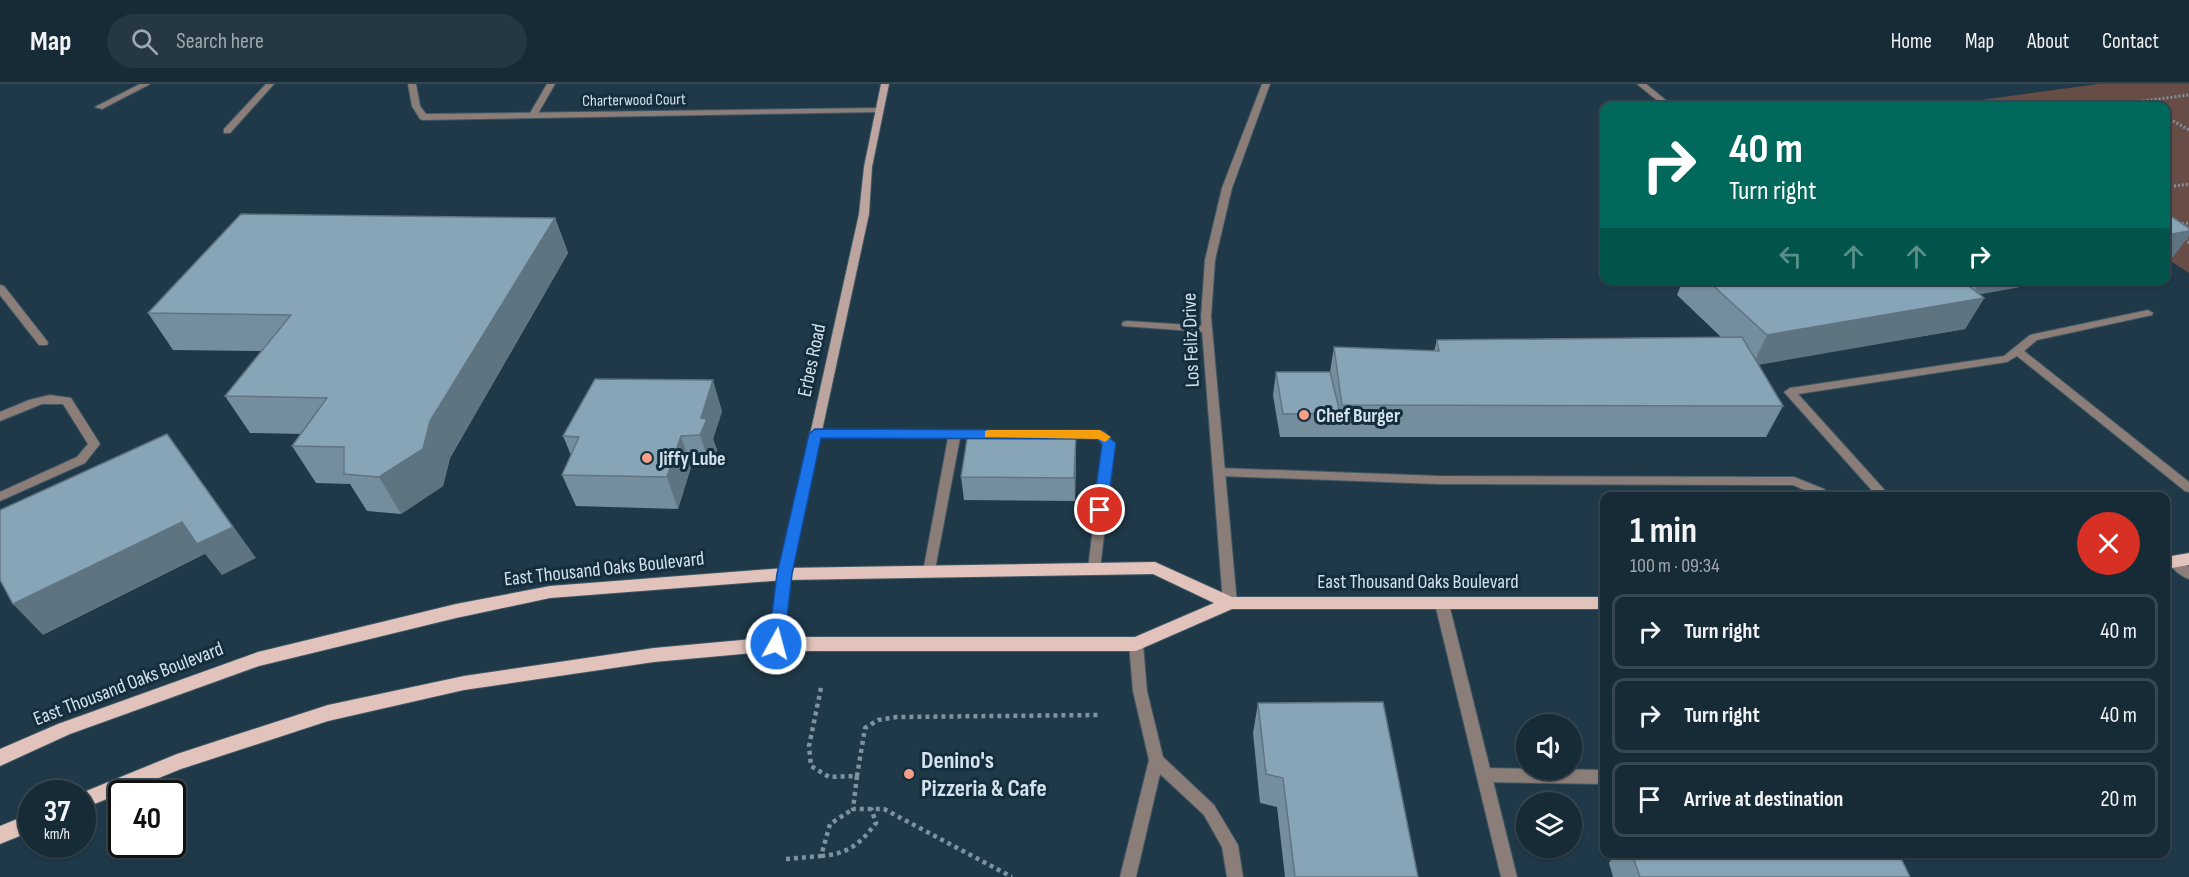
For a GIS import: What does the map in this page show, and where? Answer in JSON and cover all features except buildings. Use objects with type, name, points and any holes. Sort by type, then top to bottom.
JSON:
[{"type":"main road","name":"East Thousand Oaks Boulevard","points":[[0,758],[64,729],[258,658],[456,611],[550,592],[785,574],[1155,568],[1230,603]]},
{"type":"main road","name":"East Thousand Oaks Boulevard","points":[[96,795],[177,762],[328,712],[464,683],[681,652],[776,644],[1136,644],[1230,603],[1600,603]]},
{"type":"main road","points":[[0,835],[18,828]]},
{"type":"street","points":[[99,107],[146,84]]},
{"type":"street","points":[[227,131],[270,84]]},
{"type":"street","name":"Charterwood Court","points":[[412,84],[416,106],[423,117],[879,110]]},
{"type":"street","points":[[533,116],[551,84]]},
{"type":"street","name":"Erbes Road","points":[[776,644],[785,574],[864,214],[868,167],[885,84]]},
{"type":"street","name":"Los Feliz Drive","points":[[1230,603],[1206,329],[1210,260],[1227,188],[1266,84]]},
{"type":"street","points":[[1641,84],[1664,102]]},
{"type":"street","points":[[0,288],[43,343]]},
{"type":"street","points":[[1880,492],[1790,392],[2007,359],[2034,337],[2148,313]]},
{"type":"street","points":[[1127,324],[1206,329]]},
{"type":"street","points":[[2017,351],[2189,488]]},
{"type":"street","points":[[0,417],[37,401],[58,398],[67,400],[94,444],[81,460],[0,497]]},
{"type":"street","points":[[815,434],[999,434]]},
{"type":"street","points":[[929,572],[955,434]]},
{"type":"street","points":[[1044,434],[1100,435],[1109,443],[1094,569]]},
{"type":"street","points":[[1219,472],[1439,480],[1794,481],[1820,492]]},
{"type":"street","points":[[2177,561],[2189,574]]},
{"type":"street","points":[[1442,604],[1509,877]]},
{"type":"street","points":[[1128,877],[1156,760],[1140,691],[1136,644]]},
{"type":"street","points":[[1156,760],[1209,810],[1230,845],[1235,877]]},
{"type":"street","points":[[1484,775],[1600,777]]},
{"type":"path","points":[[2140,102],[2189,95]]},
{"type":"path","points":[[2170,119],[2189,130]]},
{"type":"path","points":[[2170,186],[2189,184]]},
{"type":"path","points":[[2189,223],[2174,225],[2189,243]]},
{"type":"path","points":[[821,688],[809,746],[812,766],[829,777],[857,776]]},
{"type":"path","points":[[853,808],[866,728],[878,720],[897,717],[1099,716]]},
{"type":"path","points":[[821,856],[830,824],[853,808],[884,809],[1012,877]]},
{"type":"path","points":[[786,859],[845,854],[861,843],[876,823],[871,808]]},
{"type":"shaded area","points":[[2098,84],[2189,84],[2189,273],[2170,261],[2170,102],[1967,102]]},
{"type":"slow traffic","points":[[989,434],[1100,435],[1105,437]]},
{"type":"place","name":"Chef Burger","points":[[1304,415]]},
{"type":"place","name":"Jiffy Lube","points":[[647,458]]},
{"type":"place","name":"Denino's Pizzeria & Cafe","points":[[909,774]]},
{"type":"route","points":[[776,644],[785,574],[815,434],[1100,435],[1109,443],[1100,510]]}]
